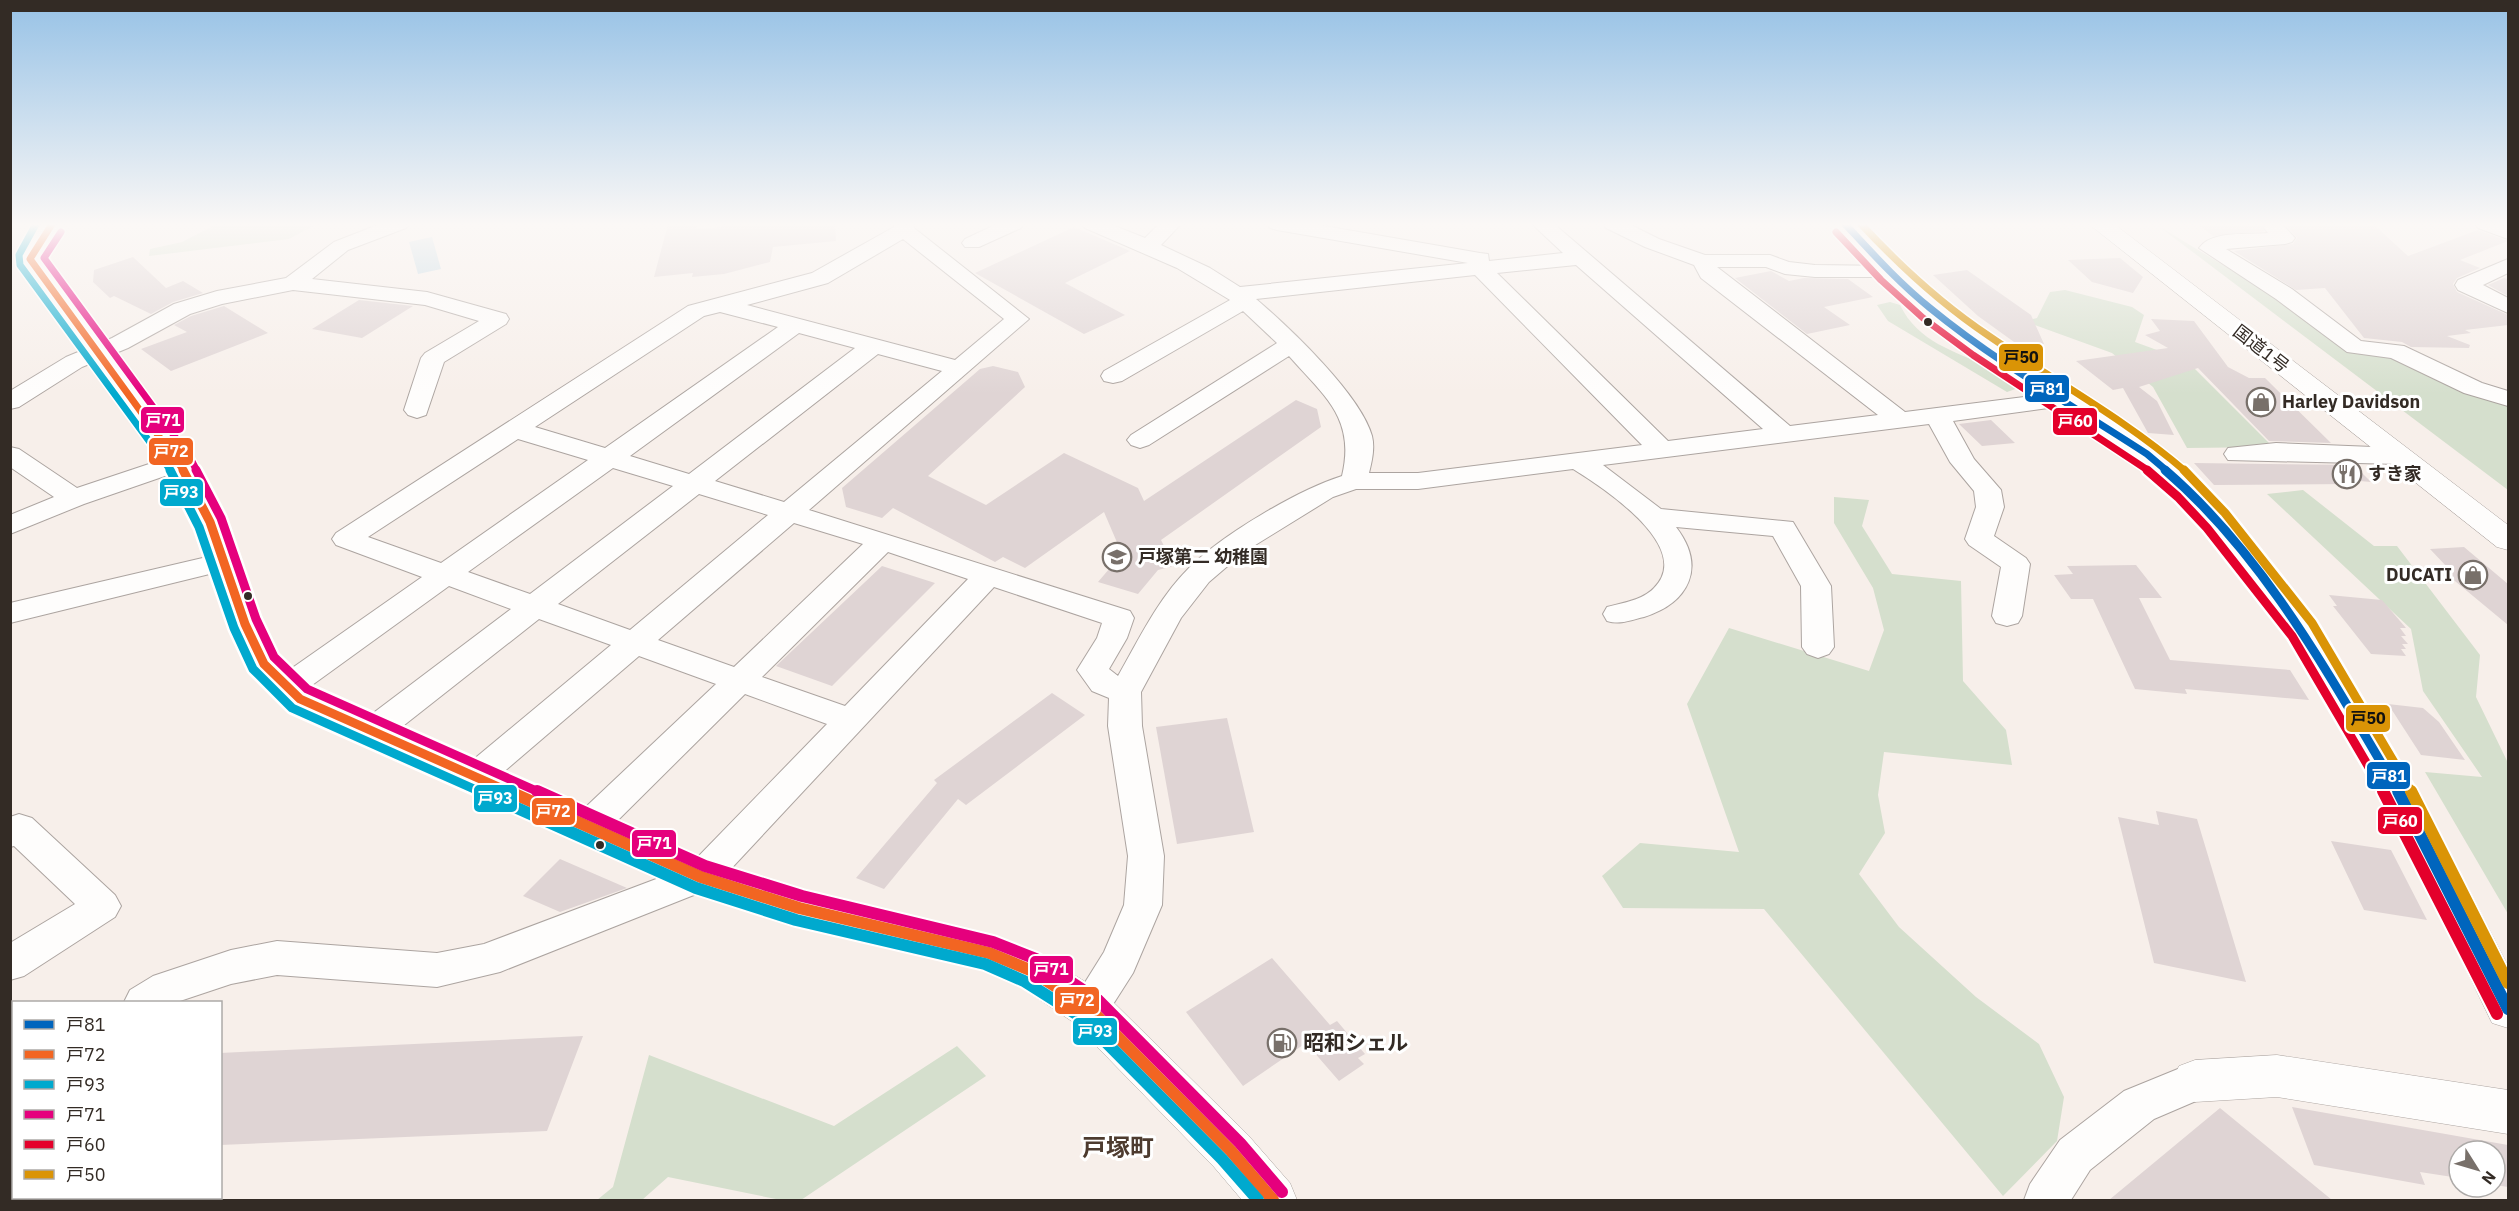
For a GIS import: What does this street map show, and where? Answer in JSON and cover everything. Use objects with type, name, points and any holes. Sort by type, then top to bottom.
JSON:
[{"type":"main road","points":[[46,281],[179,462],[210,522],[245,624],[264,664],[286,688],[300,699],[701,877],[799,908],[989,953],[1030,969],[1089,1008],[1231,1151],[1273,1200]]},
{"type":"main road","points":[[1899,281],[1930,308],[2147,454],[2186,488],[2216,520],[2302,629],[2407,807],[2508,1009]]},
{"type":"main road","name":"国道1号","points":[[2173,281],[2508,540]]},
{"type":"main road","name":"国道1号","points":[[2207,281],[2508,512]]},
{"type":"main road","points":[[2195,1081],[2277,1076],[2508,1112]]},
{"type":"street","points":[[293,283],[296,281]]},
{"type":"street","points":[[811,281],[696,311],[346,539],[447,573],[850,720]]},
{"type":"street","points":[[474,778],[1018,319],[966,281]]},
{"type":"street","points":[[1210,281],[1240,297],[1290,345],[1348,411],[1359,436],[1359,460],[1354,481]]},
{"type":"street","points":[[1113,375],[1240,297],[1376,281]]},
{"type":"street","points":[[1493,281],[1661,449]]},
{"type":"street","points":[[1606,281],[1784,434]]},
{"type":"street","points":[[1720,281],[1900,420]]},
{"type":"street","points":[[2262,281],[2355,347],[2396,351],[2473,388],[2508,399]]},
{"type":"street","points":[[2475,281],[2466,285],[2508,306]]},
{"type":"street","points":[[10,402],[74,363],[120,343],[182,309],[217,298],[293,283],[427,299],[498,319],[433,358],[417,410]]},
{"type":"street","points":[[722,305],[959,368]]},
{"type":"street","points":[[286,688],[797,324]]},
{"type":"street","points":[[372,732],[874,345]]},
{"type":"street","points":[[1140,440],[1290,345]]},
{"type":"street","points":[[1089,1008],[1119,961],[1143,906],[1146,856],[1125,726],[1125,692],[1168,614],[1199,575],[1234,546],[1280,515],[1323,491],[1354,481],[1418,481],[1575,459],[2063,399]]},
{"type":"street","points":[[1937,415],[1963,462],[1987,490],[1990,507],[1978,539],[2016,564],[2007,616]]},
{"type":"street","points":[[513,429],[788,512],[1119,618],[1112,638],[1093,670],[1103,683],[1125,692]]},
{"type":"street","points":[[2237,454],[2276,451],[2398,456]]},
{"type":"street","points":[[10,455],[74,498]]},
{"type":"street","points":[[1575,459],[1626,490],[1663,527],[1678,556],[1677,576],[1666,594],[1618,614]]},
{"type":"street","points":[[10,526],[74,498],[179,462]]},
{"type":"street","points":[[1653,516],[1783,528],[1816,586],[1818,647]]},
{"type":"street","points":[[587,828],[883,542]]},
{"type":"street","points":[[10,613],[224,562]]},
{"type":"street","points":[[146,1001],[167,988],[231,967],[277,958],[437,970],[486,960],[701,877],[989,575]]},
{"type":"street","points":[[10,833],[19,828],[102,906],[10,964]]},
{"type":"street","points":[[2046,1200],[2075,1155],[2139,1106],[2195,1081]]},
{"type":"green space","points":[[2231,281],[2248,281],[2351,353],[2396,356],[2472,393],[2508,406],[2508,490]]},
{"type":"green space","points":[[2065,290],[2132,307],[2144,315],[2135,342],[2187,361],[2273,447],[2187,448],[2153,387],[2112,353],[2024,321],[2037,318],[2050,292]]},
{"type":"green space","points":[[1890,302],[1900,305],[1908,318],[1927,337],[1993,369],[2021,387],[2007,392],[1888,321],[1877,305]]},
{"type":"green space","points":[[2303,490],[2374,546],[2397,546],[2480,655],[2476,697],[2508,763],[2508,914],[2425,772],[2482,777],[2423,691],[2411,629],[2267,494]]},
{"type":"green space","points":[[1834,497],[1869,500],[1862,526],[1892,574],[1961,581],[1963,681],[2006,730],[2012,765],[1884,752],[1878,795],[1885,833],[1859,874],[1899,927],[1976,997],[2039,1044],[2064,1097],[2057,1141],[2003,1196],[1764,909],[1623,908],[1602,876],[1640,843],[1739,852],[1687,704],[1729,628],[1869,671],[1884,630],[1873,588],[1834,523]]},
{"type":"green space","points":[[957,1046],[986,1076],[801,1200],[781,1200],[668,1177],[642,1200],[597,1200],[613,1187],[649,1055],[834,1126]]},
{"type":"building","points":[[158,281],[166,288],[183,281],[203,293],[173,302],[151,314],[114,296],[110,298],[93,282]]},
{"type":"building","points":[[988,281],[1070,281],[1065,283],[1125,315],[1084,334]]},
{"type":"building","points":[[1738,281],[1850,281],[1873,297],[1824,307],[1850,325],[1807,334]]},
{"type":"building","points":[[1939,281],[1982,281],[2031,315],[2044,344],[2021,347],[1978,316]]},
{"type":"building","points":[[2090,281],[2141,281],[2133,293]]},
{"type":"building","points":[[2281,281],[2455,281],[2453,284],[2457,292],[2508,315],[2508,325],[2465,330],[2471,333],[2447,336],[2470,345],[2469,348],[2411,347],[2402,342],[2364,338],[2325,288],[2296,290]]},
{"type":"building","points":[[2498,281],[2508,281],[2508,296],[2488,285]]},
{"type":"building","points":[[359,300],[413,306],[362,338],[312,329]]},
{"type":"building","points":[[224,306],[268,333],[171,371],[141,349],[187,332],[174,325],[191,316]]},
{"type":"building","points":[[2151,319],[2194,321],[2228,367],[2249,378],[2265,378],[2331,443],[2269,441],[2198,368],[2139,387],[2157,401],[2174,435],[2148,433],[2123,388],[2113,390],[2076,361],[2168,348],[2145,335],[2160,331]]},
{"type":"building","points":[[993,366],[1018,372],[1025,387],[928,476],[986,505],[1064,453],[1138,488],[1144,501],[1296,400],[1317,409],[1321,427],[1161,540],[1174,566],[1158,570],[1138,594],[1098,582],[1122,554],[1104,512],[1025,568],[1003,557],[995,562],[893,508],[882,518],[846,507],[842,488],[980,369]]},
{"type":"building","points":[[1991,420],[2015,443],[1982,446],[1959,424]]},
{"type":"building","points":[[2194,463],[2354,465],[2371,482],[2349,480],[2351,484],[2214,485]]},
{"type":"building","name":"DUCATI","points":[[2464,547],[2508,584],[2508,625],[2438,567],[2447,567],[2430,549]]},
{"type":"building","points":[[2136,565],[2162,598],[2139,598],[2170,660],[2290,670],[2309,700],[2185,689],[2187,694],[2135,689],[2093,599],[2071,599],[2054,575],[2073,574],[2067,566]]},
{"type":"building","points":[[882,566],[935,583],[832,686],[776,666]]},
{"type":"building","points":[[2329,595],[2382,600],[2406,628],[2400,628],[2406,636],[2401,636],[2408,644],[2402,644],[2406,649],[2401,649],[2406,656],[2371,654],[2333,606],[2337,606]]},
{"type":"building","points":[[1052,693],[1085,715],[966,805],[958,799],[884,889],[856,878],[937,783],[934,780]]},
{"type":"building","points":[[2388,704],[2423,708],[2439,722],[2465,760],[2421,755]]},
{"type":"building","points":[[1227,718],[1254,832],[1177,844],[1156,727]]},
{"type":"building","points":[[2156,811],[2197,819],[2246,982],[2154,963],[2118,817],[2159,825]]},
{"type":"building","points":[[2331,841],[2391,850],[2427,920],[2364,910]]},
{"type":"building","points":[[560,859],[627,888],[560,912],[523,896]]},
{"type":"building","points":[[1272,958],[1330,1025],[1337,1021],[1365,1054],[1358,1058],[1364,1064],[1339,1081],[1306,1043],[1243,1086],[1186,1012]]},
{"type":"building","points":[[583,1036],[547,1131],[222,1145],[222,1053]]},
{"type":"building","points":[[2292,1107],[2474,1139],[2447,1139],[2447,1176],[2420,1172],[2425,1185],[2314,1165]]},
{"type":"building","points":[[2220,1108],[2332,1200],[2109,1200]]},
{"type":"building","points":[[2507,1145],[2508,1145],[2507,1187]]},
{"type":"transit line","name":"戸93","points":[[31,281],[169,468],[199,527],[234,628],[253,669],[292,708],[696,888],[796,920],[985,964],[1024,981],[1081,1017],[1222,1159],[1258,1200]]},
{"type":"transit line","name":"戸72","points":[[46,281],[179,462],[210,522],[245,624],[264,664],[300,699],[701,877],[799,908],[989,953],[1030,970],[1089,1008],[1231,1151],[1273,1200]]},
{"type":"transit line","name":"戸71","points":[[60,281],[189,456],[221,518],[256,619],[274,657],[307,689],[705,866],[802,896],[993,942],[1036,959],[1098,1000],[1240,1143],[1282,1192]]},
{"type":"transit line","name":"戸60","points":[[1882,281],[1923,318],[1973,355],[2140,464],[2178,497],[2207,528],[2292,636],[2396,813],[2497,1014]]},
{"type":"transit line","name":"戸81","points":[[1899,281],[1930,308],[1980,345],[2147,454],[2186,488],[2216,520],[2302,629],[2407,807],[2508,1009]]},
{"type":"transit line","name":"戸50","points":[[1917,281],[1938,299],[1987,335],[2154,444],[2194,479],[2225,513],[2312,623],[2417,801],[2508,983]]},
{"type":"place","name":"Harley Davidson","points":[[2261,402]]},
{"type":"place","name":"すき家","points":[[2347,474]]},
{"type":"place","name":"戸塚第二 幼稚園","points":[[1117,557]]},
{"type":"place","name":"DUCATI","points":[[2473,575]]},
{"type":"place","name":"昭和シェル","points":[[1282,1043]]},
{"type":"district","name":"戸塚町","points":[[1118,1148]]}]
